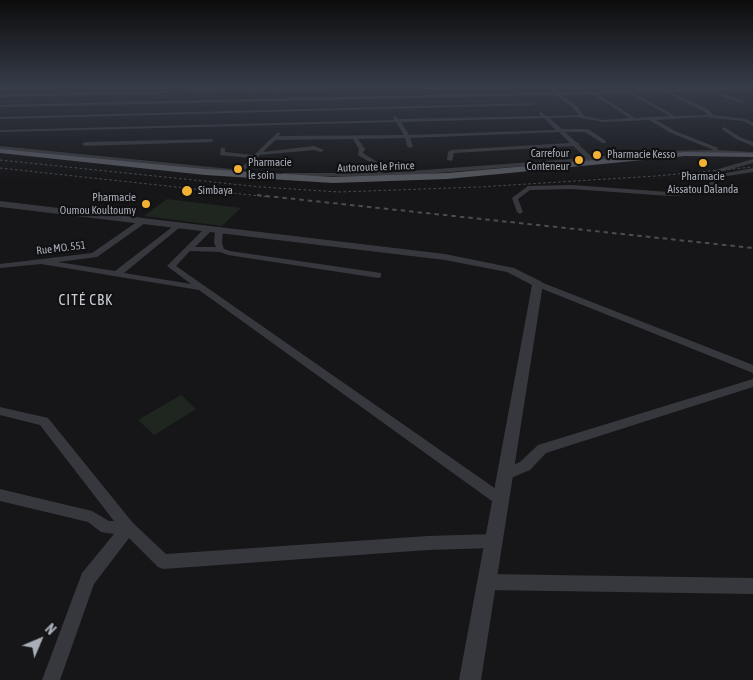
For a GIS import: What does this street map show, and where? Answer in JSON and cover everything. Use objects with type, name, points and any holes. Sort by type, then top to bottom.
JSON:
[{"type":"main road","name":"Autoroute le Prince","points":[[0,150],[238,173],[333,180],[399,178],[685,154],[726,153],[753,157]]},
{"type":"main road","name":"Autoroute le Prince","points":[[0,150],[268,180],[332,182],[449,178],[677,158],[753,157]]},
{"type":"street","points":[[0,131],[19,119]]},
{"type":"street","points":[[66,129],[79,119]]},
{"type":"street","points":[[238,173],[274,138],[286,119]]},
{"type":"street","points":[[0,131],[460,119]]},
{"type":"street","points":[[548,119],[593,161]]},
{"type":"street","points":[[590,119],[604,121],[625,119]]},
{"type":"street","points":[[650,119],[672,132],[726,153]]},
{"type":"street","points":[[730,119],[744,120],[753,125]]},
{"type":"street","points":[[397,120],[407,136],[410,146]]},
{"type":"street","points":[[346,123],[352,136],[362,149],[360,154],[375,162],[381,176]]},
{"type":"street","points":[[724,128],[738,138],[753,144]]},
{"type":"street","points":[[66,153],[84,144],[98,129]]},
{"type":"street","points":[[274,138],[589,131],[604,142]]},
{"type":"street","points":[[84,144],[212,140]]},
{"type":"street","points":[[450,160],[451,152],[577,144]]},
{"type":"street","points":[[223,149],[222,154],[256,156],[314,148],[321,150]]},
{"type":"street","points":[[0,150],[66,153],[145,164]]},
{"type":"street","points":[[719,176],[717,171],[753,157]]},
{"type":"street","points":[[238,173],[381,176],[593,161]]},
{"type":"street","points":[[520,212],[515,198],[528,188],[572,187],[669,194],[705,192],[719,176],[753,170]]},
{"type":"street","points":[[0,204],[444,257],[510,270],[538,284],[753,369]]},
{"type":"street","name":"Rue MO. 551","points":[[0,266],[94,255],[144,222]]},
{"type":"street","points":[[117,274],[176,226]]},
{"type":"street","points":[[156,280],[190,248],[214,230]]},
{"type":"street","points":[[214,230],[221,250]]},
{"type":"street","points":[[190,248],[221,250],[228,253],[378,275]]},
{"type":"street","points":[[76,268],[94,255]]},
{"type":"street","points":[[40,261],[204,290]]},
{"type":"street","points":[[171,266],[501,500]]},
{"type":"street","points":[[470,680],[538,284]]},
{"type":"street","points":[[506,474],[525,466],[542,450],[553,445],[753,383]]},
{"type":"street","points":[[0,411],[44,421],[128,528],[163,562],[418,544],[493,541]]},
{"type":"street","points":[[0,495],[92,517],[106,527],[128,528]]},
{"type":"street","points":[[51,680],[88,579],[128,528]]},
{"type":"street","points":[[486,582],[752,587]]},
{"type":"shaded area","points":[[167,199],[241,208],[222,226],[144,216]]},
{"type":"shaded area","points":[[181,395],[196,409],[154,435],[138,420]]},
{"type":"railway","points":[[0,160],[261,187],[339,192],[479,187],[656,176],[753,167]]},
{"type":"railway","points":[[0,168],[269,197]]},
{"type":"railway","points":[[257,195],[753,248]]},
{"type":"place","name":"Pharmacie Kesso","points":[[597,155]]},
{"type":"place","name":"Carrefour Conteneur","points":[[579,160]]},
{"type":"place","name":"Pharmacie Aissatou Dalanda","points":[[703,163]]},
{"type":"place","name":"Pharmacie le soin","points":[[238,169]]},
{"type":"place","name":"Simbaya","points":[[187,191]]},
{"type":"place","name":"Pharmacie Oumou Koultoumy","points":[[146,204]]},
{"type":"district","name":"CITÉ CBK","points":[[86,300]]}]
